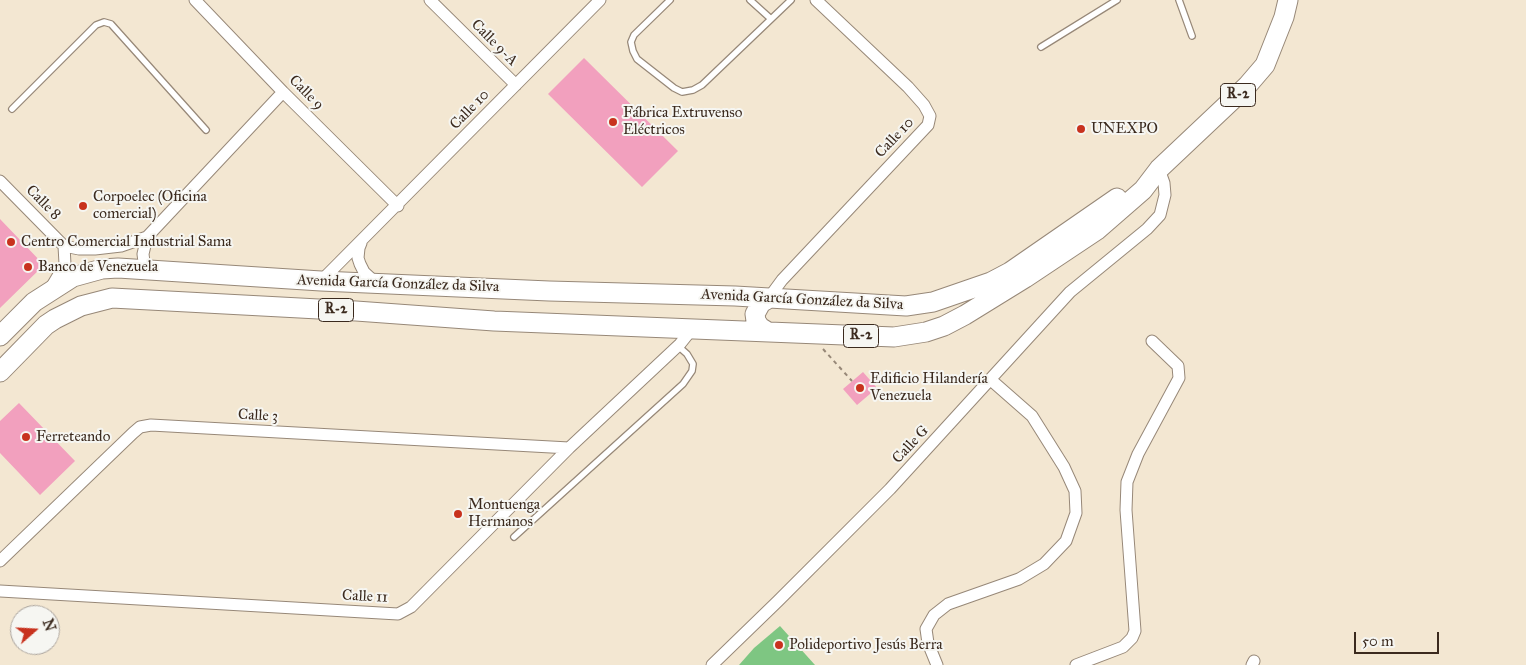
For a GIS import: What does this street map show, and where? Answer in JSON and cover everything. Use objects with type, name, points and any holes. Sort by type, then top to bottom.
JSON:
[{"type":"main road","name":"R-2","points":[[1159,169],[1247,86],[1265,65],[1284,17],[1288,0]]},
{"type":"main road","name":"Avenida García González da Silva","points":[[0,336],[34,302],[72,277],[102,269],[118,268],[158,272],[377,284],[735,296],[906,306],[933,302],[960,294],[991,282],[1010,272],[1096,214],[1137,181],[1159,169]]},
{"type":"main road","name":"Avenida García González da Silva","points":[[0,372],[55,319],[81,306],[112,298],[356,311],[681,337],[736,330],[899,336],[926,332],[944,326],[994,298],[1097,230],[1143,190],[1159,169]]},
{"type":"main road","points":[[735,296],[740,300],[744,312],[742,322],[736,330]]},
{"type":"main road","points":[[768,299],[761,303],[755,314],[756,321],[760,327],[768,332]]},
{"type":"street","name":"Calle 9","points":[[195,0],[398,206]]},
{"type":"street","name":"Calle 9-A","points":[[430,0],[516,85]]},
{"type":"street","name":"Calle 10","points":[[322,281],[600,0]]},
{"type":"street","name":"Calle 10","points":[[768,299],[782,280],[924,131],[928,126],[930,116],[908,87],[816,0]]},
{"type":"street","points":[[45,294],[65,264],[64,246],[79,249],[96,249],[121,246],[147,237],[284,92]]},
{"type":"street","name":"Calle G","points":[[712,665],[890,489],[1070,292],[1147,229],[1160,215],[1165,195],[1159,169]]},
{"type":"street","name":"Calle 8","points":[[0,181],[64,246]]},
{"type":"street","points":[[147,237],[143,254],[144,262],[149,268],[158,272]]},
{"type":"street","points":[[362,242],[358,248],[360,264],[377,284]]},
{"type":"street","name":"Calle 11","points":[[0,591],[398,614],[411,607],[681,337]]},
{"type":"street","points":[[1076,665],[1123,647],[1132,638],[1134,631],[1126,510],[1127,482],[1138,454],[1180,378],[1178,366],[1152,341]]},
{"type":"street","points":[[937,665],[928,643],[926,629],[934,615],[948,604],[1019,579],[1044,564],[1066,541],[1076,513],[1075,491],[1064,467],[1048,441],[1032,416],[991,380]]},
{"type":"street","name":"Calle 3","points":[[0,561],[140,427],[151,425],[569,448]]},
{"type":"lane","points":[[670,0],[634,35],[631,42],[636,59],[682,92],[693,90],[702,85],[791,0]]},
{"type":"lane","points":[[750,0],[771,19]]},
{"type":"lane","points":[[1041,47],[1118,0]]},
{"type":"lane","points":[[1179,0],[1192,36]]},
{"type":"lane","points":[[12,109],[96,26],[104,22],[111,24],[206,130]]},
{"type":"lane","points":[[514,537],[683,384],[692,371],[692,364],[681,337]]},
{"type":"path","points":[[807,334],[852,381]]},
{"type":"green space","name":"Polideportivo Jesús Berra","points":[[780,626],[815,665],[739,665],[754,648]]},
{"type":"building","name":"Fábrica Extruvenso Eléctricos","points":[[584,58],[678,151],[642,187],[548,94]]},
{"type":"building","name":"Centro Comercial Industrial Sama","points":[[0,219],[44,265],[0,308]]},
{"type":"building","name":"Edificio Hilandería Venezuela","points":[[863,372],[877,388],[857,405],[843,389]]},
{"type":"building","name":"Ferreteando","points":[[19,403],[75,461],[40,495],[0,453],[0,421]]},
{"type":"place","name":"Fábrica Extruvenso Eléctricos","points":[[613,122]]},
{"type":"place","name":"UNEXPO","points":[[1081,129]]},
{"type":"place","name":"Corpoelec (Oficina comercial)","points":[[83,206]]},
{"type":"place","name":"Centro Comercial Industrial Sama","points":[[11,242]]},
{"type":"place","name":"Banco de Venezuela","points":[[28,267]]},
{"type":"place","name":"Edificio Hilandería Venezuela","points":[[860,388]]},
{"type":"place","name":"Ferreteando","points":[[26,437]]},
{"type":"place","name":"Montuenga Hermanos","points":[[458,514]]},
{"type":"place","name":"Polideportivo Jesús Berra","points":[[779,645]]}]
